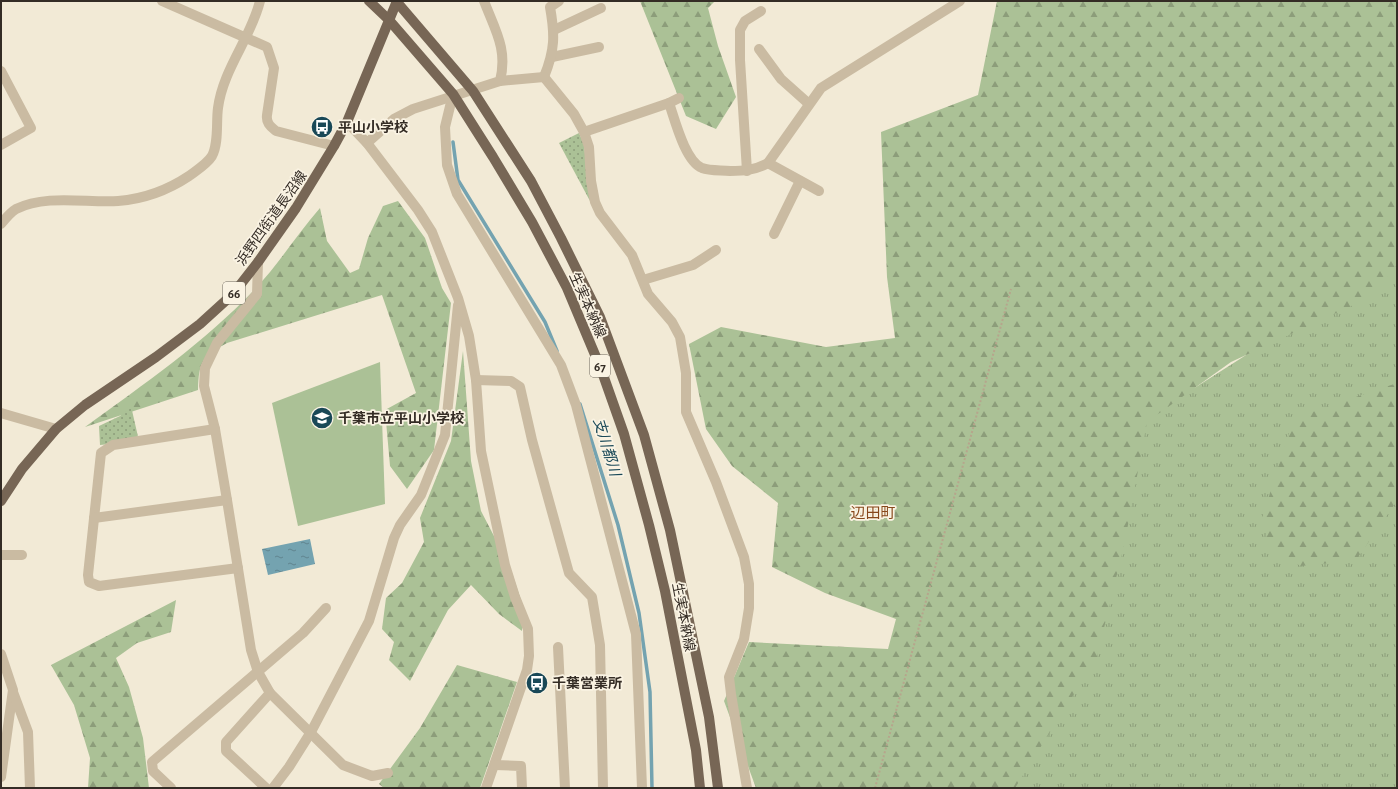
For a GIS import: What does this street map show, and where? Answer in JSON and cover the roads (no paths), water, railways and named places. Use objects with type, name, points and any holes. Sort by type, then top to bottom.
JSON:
[{"type":"main road","name":"生実本納線","points":[[370,1],[389,20],[453,94],[532,222],[567,288],[604,376],[626,441],[665,591],[696,750],[700,788]]},
{"type":"main road","name":"生実本納線","points":[[397,1],[473,90],[531,181],[600,317],[644,435],[670,530],[709,717],[718,788]]},
{"type":"main road","name":"浜野四街道長沼線","points":[[1,501],[22,469],[56,429],[85,405],[156,357],[200,324],[233,294],[258,262],[296,208],[334,146],[347,122],[397,1]]},
{"type":"street","points":[[162,1],[245,39],[267,47],[274,68],[266,121],[270,127],[276,131],[334,146]]},
{"type":"street","points":[[2,220],[15,210],[28,204],[47,202],[117,201],[150,195],[174,184],[203,166],[212,155],[215,141],[218,106],[231,65],[253,24],[260,1]]},
{"type":"street","points":[[484,1],[503,49],[504,66],[500,81]]},
{"type":"street","points":[[544,77],[552,57],[554,30],[550,7],[559,1]]},
{"type":"street","points":[[669,103],[687,151],[701,168],[710,170],[747,171],[759,168],[768,163],[821,88],[960,1]]},
{"type":"street","points":[[554,30],[601,8]]},
{"type":"street","points":[[747,171],[740,30],[745,20],[761,11]]},
{"type":"street","points":[[552,57],[599,47]]},
{"type":"street","points":[[759,49],[782,79],[809,104]]},
{"type":"street","points":[[1,71],[31,128],[1,145]]},
{"type":"street","points":[[367,143],[394,120],[413,109],[453,94],[473,90],[500,81],[544,77]]},
{"type":"street","points":[[544,77],[574,114],[584,132],[588,147],[591,181],[595,202],[600,214],[632,255],[648,294],[672,322],[680,337],[686,373],[686,412],[716,482],[744,557],[749,584],[749,608],[744,639],[729,677],[730,694],[747,788]]},
{"type":"street","points":[[453,94],[445,127],[447,165],[457,194],[560,365],[576,405],[636,634],[642,788]]},
{"type":"street","points":[[584,132],[669,103],[679,98]]},
{"type":"street","points":[[347,122],[367,143],[418,210],[432,232],[458,298],[469,336],[476,380],[481,451],[505,565],[515,597],[528,629],[529,642],[527,670],[486,788]]},
{"type":"street","points":[[768,163],[819,191]]},
{"type":"street","points":[[774,234],[800,181]]},
{"type":"street","points":[[643,280],[692,265],[716,250]]},
{"type":"street","points":[[258,262],[257,294],[217,343],[204,368],[204,386],[215,429],[228,500],[251,650],[258,672],[270,693],[311,732],[343,766],[372,776],[388,772]]},
{"type":"street","points":[[273,788],[289,767],[311,732],[370,621],[394,538],[400,525],[421,495],[445,435],[458,298]]},
{"type":"street","points":[[476,380],[511,381],[520,387],[532,440],[569,573],[592,597],[600,645],[604,788]]},
{"type":"street","points":[[1,413],[56,429]]},
{"type":"street","points":[[215,429],[112,445],[101,453],[88,575],[89,582],[93,585],[238,568]]},
{"type":"street","points":[[94,518],[228,500]]},
{"type":"street","points":[[1,555],[22,555]]},
{"type":"street","points":[[171,788],[153,771],[152,762],[304,633],[326,608]]},
{"type":"street","points":[[558,647],[564,788]]},
{"type":"street","points":[[1,654],[28,732],[30,788]]},
{"type":"street","points":[[1,777],[13,690]]},
{"type":"street","points":[[266,788],[226,751],[226,742],[270,693]]},
{"type":"street","points":[[495,765],[521,766],[522,788]]},
{"type":"water","points":[[310,539],[315,564],[268,575],[262,549]]},
{"type":"waterway","name":"支川都川","points":[[453,142],[458,180],[545,322],[557,351]]},
{"type":"waterway","name":"支川都川","points":[[580,404],[618,525],[639,613],[650,692],[652,788]]},
{"type":"place","name":"平山小学校","points":[[322,127]]},
{"type":"place","name":"千葉市立平山小学校","points":[[322,418]]},
{"type":"place","name":"千葉営業所","points":[[537,683]]},
{"type":"district","name":"辺田町","points":[[873,513]]}]
